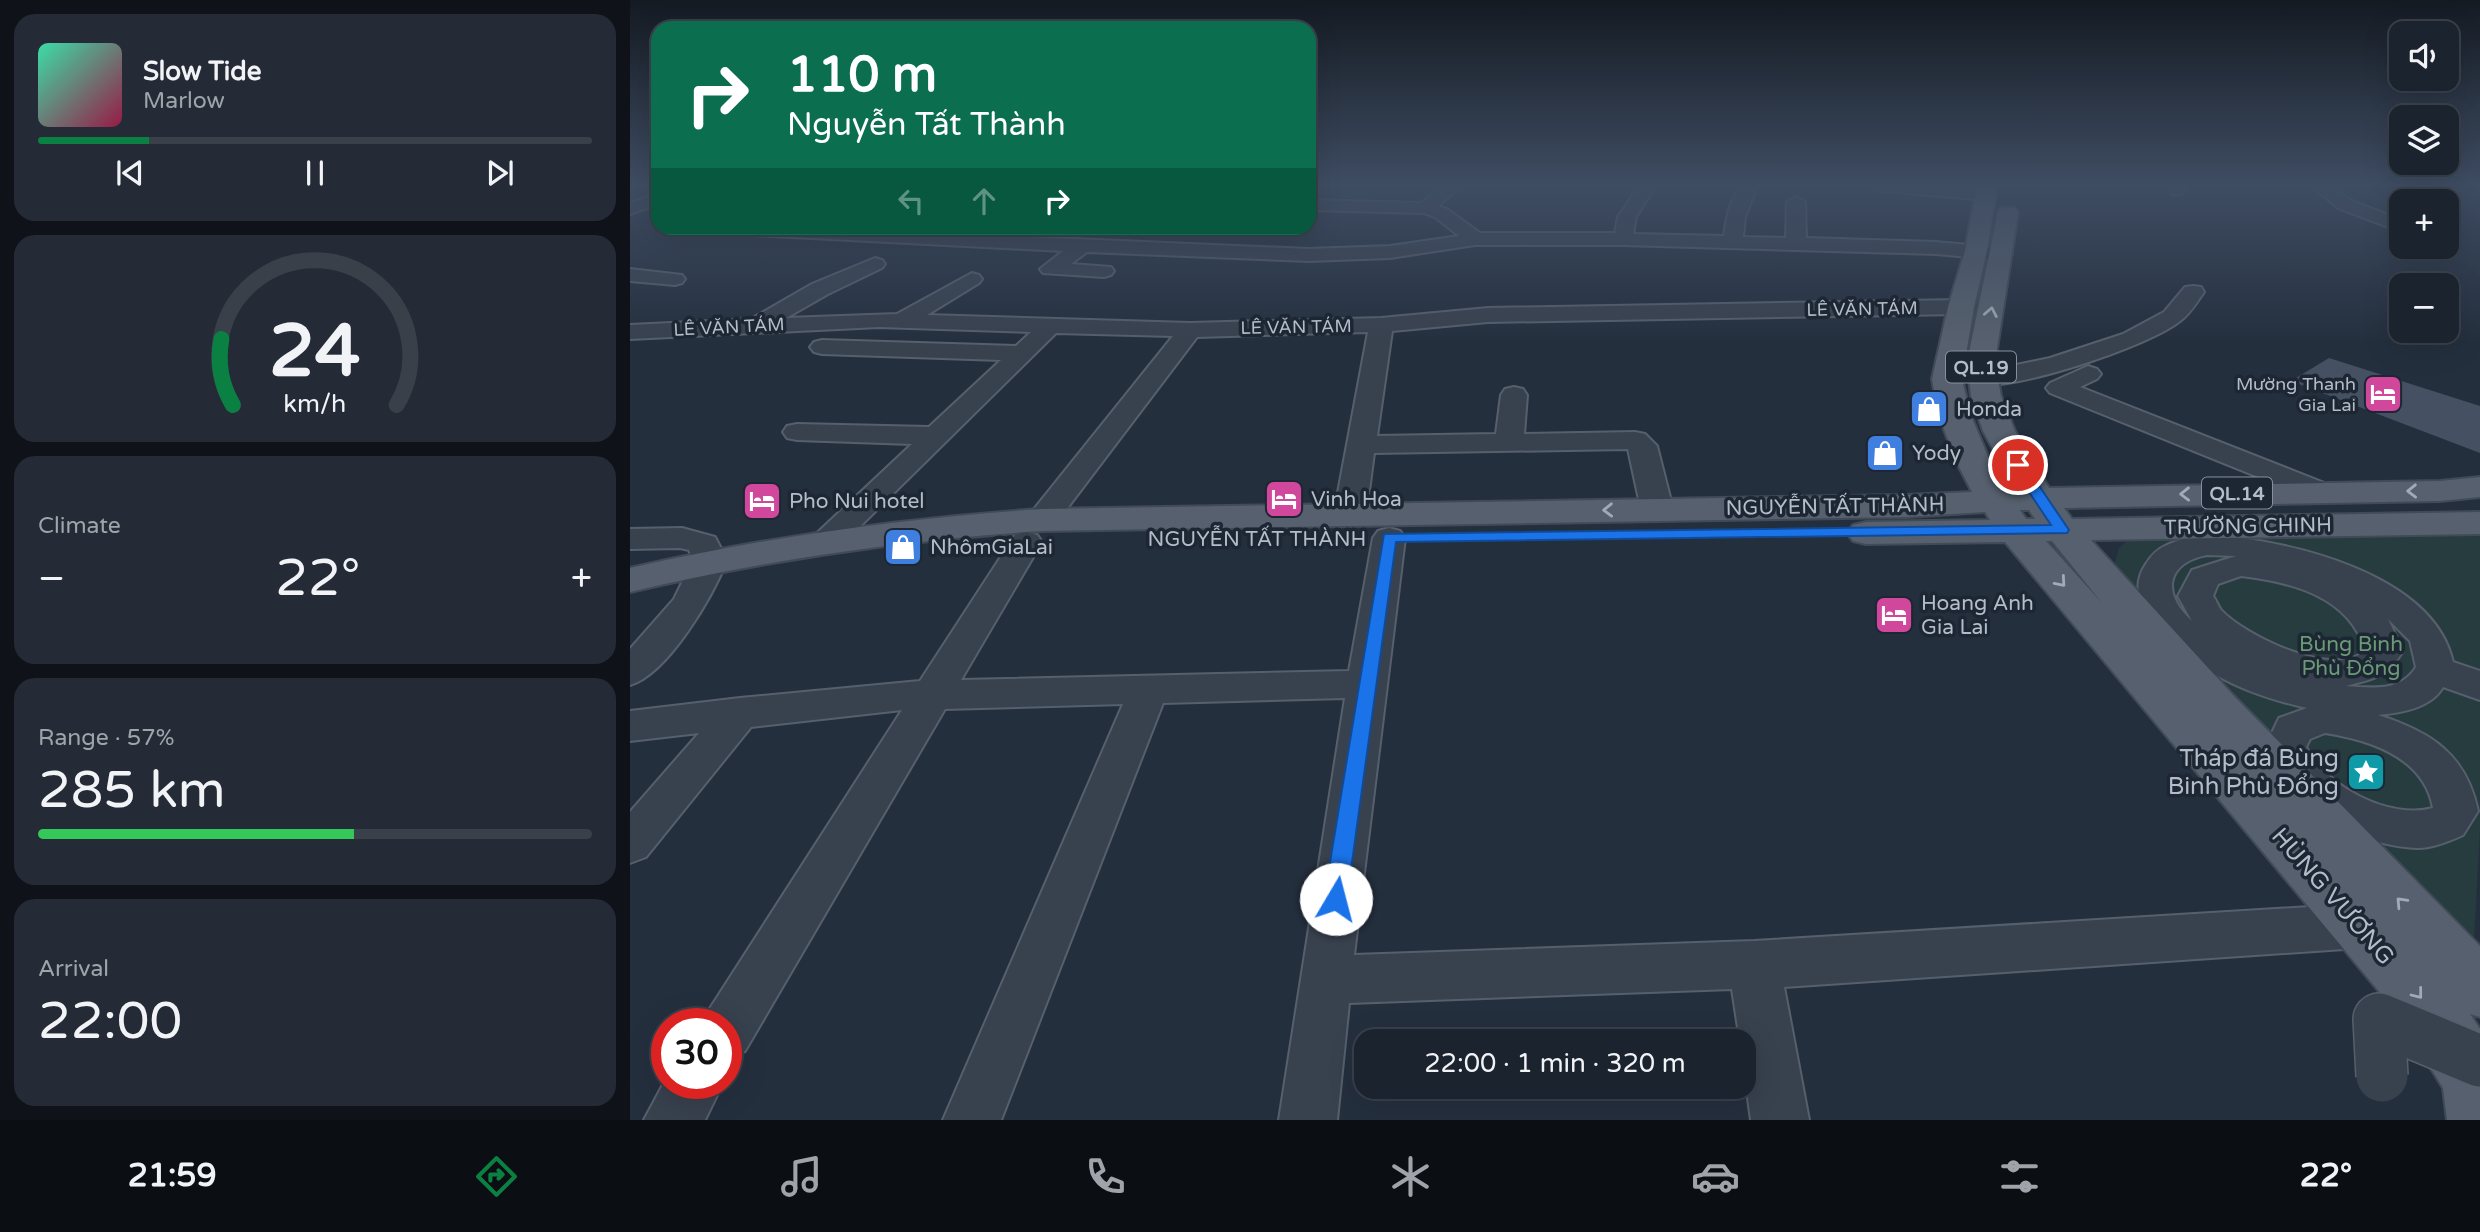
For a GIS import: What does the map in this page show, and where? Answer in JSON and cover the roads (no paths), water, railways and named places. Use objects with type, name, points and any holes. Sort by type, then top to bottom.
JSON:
[{"type":"main road","name":"QL.19","points":[[1990,238],[1982,379],[1992,415],[2018,465],[2028,515]]},
{"type":"main road","name":"QL.19","points":[[1989,253],[1961,307],[1947,379],[1948,394],[1972,459],[2028,515]]},
{"type":"main road","name":"TRƯỜNG CHINH","points":[[2028,515],[2321,492],[2440,491],[2480,487]]},
{"type":"main road","name":"NGUYỄN TẤT THÀNH","points":[[630,580],[827,563],[1034,531],[1350,514],[1906,506],[2028,515]]},
{"type":"main road","name":"TRƯỜNG CHINH","points":[[2028,515],[2261,556],[2480,523]]},
{"type":"main road","name":"NGUYỄN TẤT THÀNH","points":[[630,602],[706,573],[828,541],[993,523],[1034,531],[1389,538],[2028,515]]},
{"type":"main road","name":"HÙNG VƯƠNG","points":[[2028,515],[2200,658],[2480,989]]},
{"type":"main road","name":"HÙNG VƯƠNG","points":[[2200,658],[2359,926],[2418,993],[2448,1035],[2475,1081],[2480,1120]]},
{"type":"street","points":[[921,238],[1081,247],[1340,254],[1390,252],[1475,239],[1733,241],[1989,253]]},
{"type":"street","points":[[1796,238],[1796,243]]},
{"type":"street","points":[[1081,247],[1050,269],[1104,271]]},
{"type":"street","points":[[755,326],[789,305],[875,264]]},
{"type":"street","points":[[630,275],[675,279]]},
{"type":"street","points":[[904,319],[972,279]]},
{"type":"street","points":[[1982,379],[2049,367],[2151,329],[2173,316],[2193,292]]},
{"type":"street","name":"LÊ VĂN TÁM","points":[[630,332],[904,319],[1190,330],[1381,326],[1488,314],[1961,307]]},
{"type":"street","points":[[737,350],[787,343],[814,323]]},
{"type":"street","points":[[828,541],[1052,324]]},
{"type":"street","points":[[1350,514],[1381,326]]},
{"type":"street","points":[[741,1008],[931,694],[1034,531],[1190,330]]},
{"type":"street","points":[[822,347],[1023,353]]},
{"type":"street","points":[[2088,374],[2059,388],[2321,492]]},
{"type":"street","points":[[1509,442],[1514,395]]},
{"type":"street","points":[[797,432],[935,436]]},
{"type":"street","points":[[1360,445],[1624,440],[1641,442],[1657,509]]},
{"type":"street","points":[[630,539],[682,538],[703,544],[706,573],[683,614],[637,659]]},
{"type":"street","points":[[1308,1120],[1365,684],[1389,538]]},
{"type":"street","points":[[2207,545],[2261,556],[2320,584],[2346,598],[2368,616],[2381,634],[2368,645],[2374,664],[2353,671],[2324,672],[2290,665],[2257,653],[2200,658],[2160,606],[2153,583],[2160,564],[2179,552],[2207,545]]},
{"type":"street","points":[[2200,658],[2213,656],[2256,679],[2305,695],[2352,703],[2393,700],[2423,688],[2434,669],[2428,642],[2406,615],[2372,589],[2331,568],[2287,554],[2261,556]]},
{"type":"street","points":[[2434,669],[2480,686]]},
{"type":"street","points":[[630,726],[740,712],[931,694],[1365,684]]},
{"type":"street","points":[[972,1120],[1148,690]]},
{"type":"street","points":[[630,844],[740,712]]},
{"type":"street","points":[[1325,980],[1754,965],[2359,926]]},
{"type":"street","points":[[1754,965],[1780,1120]]},
{"type":"street","points":[[2382,1076],[2379,1019],[2480,1061]]},
{"type":"street","points":[[673,1120],[685,1099]]},
{"type":"place","name":"Mường Thanh Gia Lai","points":[[2383,394]]},
{"type":"place","name":"Honda","points":[[1929,409]]},
{"type":"place","name":"Yody","points":[[1885,453]]},
{"type":"place","name":"Vinh Hoa","points":[[1284,499]]},
{"type":"place","name":"Pho Nui hotel","points":[[762,501]]},
{"type":"place","name":"NhômGiaLai","points":[[903,547]]},
{"type":"place","name":"Hoang Anh Gia Lai","points":[[1894,615]]},
{"type":"place","name":"Tháp đá Bùng Binh Phù Đổng","points":[[2366,772]]},
{"type":"park label","name":"Bùng Binh Phù Đổng","points":[[2351,656]]}]
